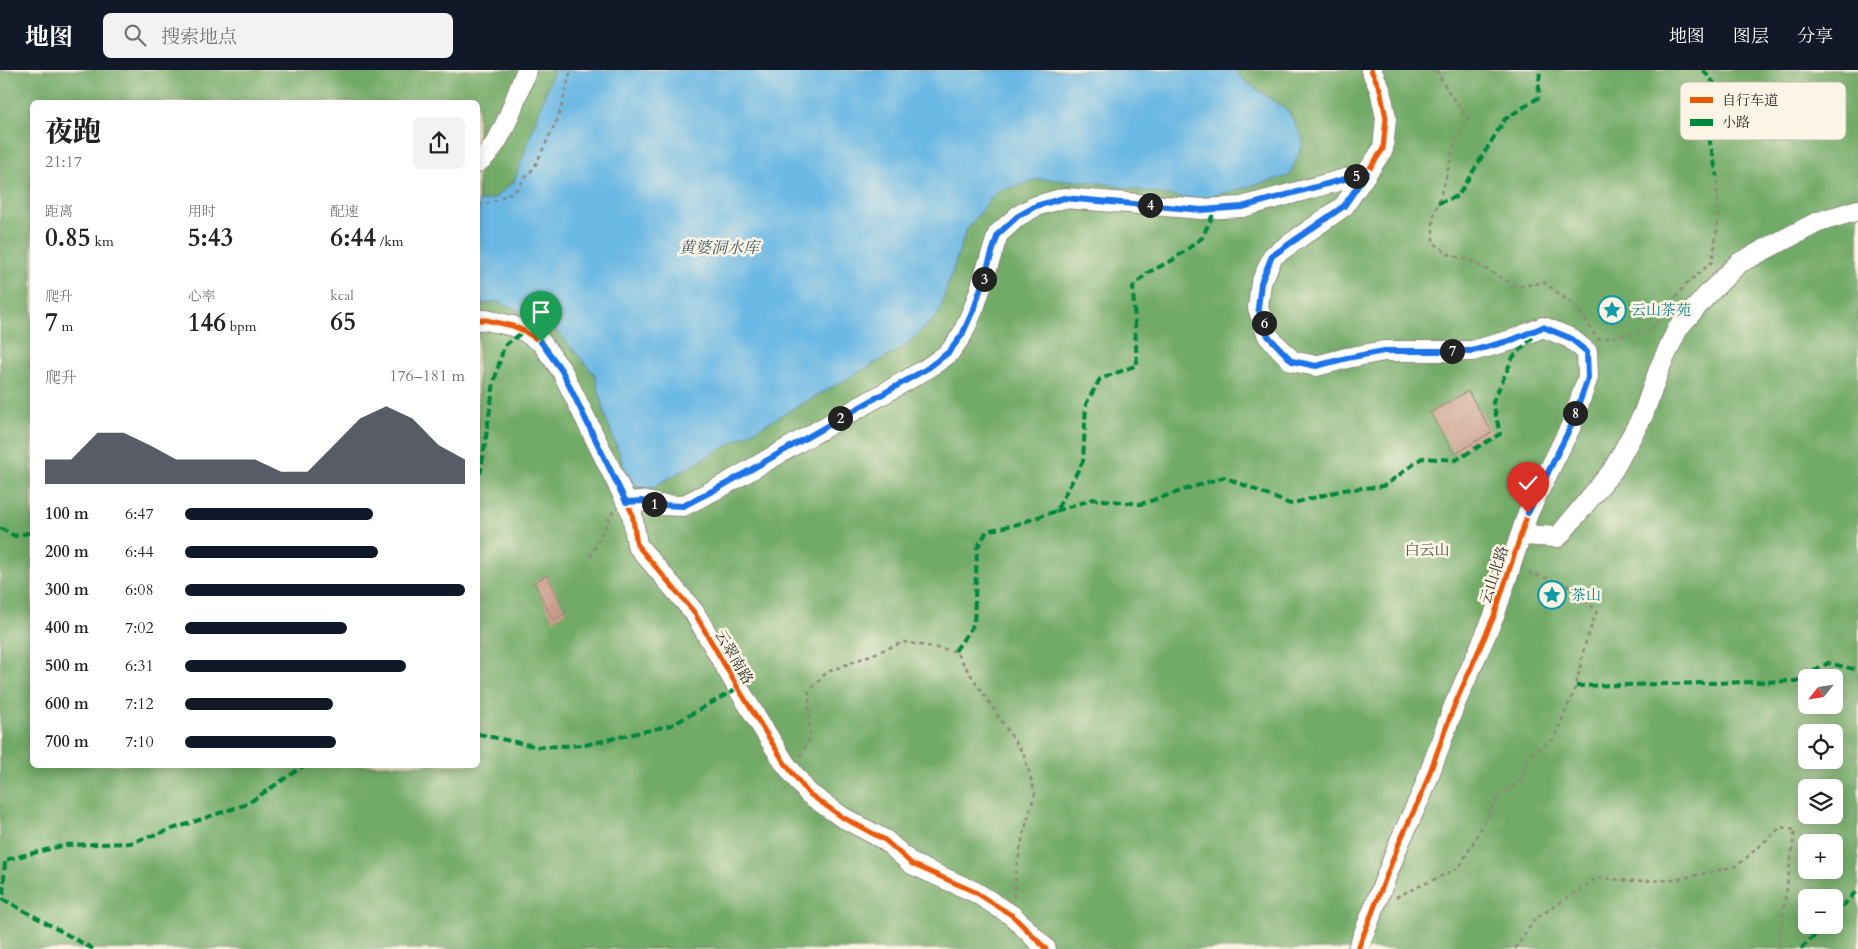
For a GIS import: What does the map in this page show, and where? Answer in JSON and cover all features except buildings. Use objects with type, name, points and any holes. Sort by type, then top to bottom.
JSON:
[{"type":"street","points":[[480,160],[504,128],[527,70]]},
{"type":"street","name":"云山北路","points":[[1358,949],[1400,841],[1423,792],[1454,706],[1494,616],[1528,513],[1571,426],[1588,378],[1587,352],[1570,338],[1543,327],[1512,340],[1472,351],[1384,351],[1316,366],[1292,361],[1268,336],[1258,308],[1261,283],[1272,256],[1344,206],[1383,149],[1386,118],[1380,89],[1371,70]]},
{"type":"street","points":[[625,499],[660,505],[683,506],[724,485],[928,368],[949,352],[962,335],[975,306],[998,234],[1018,216],[1036,206],[1064,198],[1202,210],[1242,207],[1367,173]]},
{"type":"street","points":[[1521,535],[1558,537],[1613,470],[1642,415],[1660,367],[1678,328],[1733,269],[1740,263],[1818,222],[1858,210]]},
{"type":"street","name":"云翠南路","points":[[480,320],[514,326],[541,342],[562,371],[632,513],[637,545],[694,612],[738,688],[808,794],[842,817],[885,840],[912,864],[975,892],[1013,916],[1046,949]]},
{"type":"path","points":[[480,205],[494,202],[516,190],[535,166],[560,116],[571,70]]},
{"type":"path","points":[[1436,70],[1448,91],[1469,120],[1454,141],[1444,186],[1433,218],[1433,242],[1448,254],[1471,262],[1518,287],[1544,282],[1579,309]]},
{"type":"path","points":[[1597,339],[1651,331],[1685,285],[1712,262],[1718,223],[1717,176]]},
{"type":"path","points":[[590,557],[618,499],[625,499]]},
{"type":"path","points":[[1374,907],[1459,868],[1500,794],[1520,782],[1527,756],[1554,739],[1576,686],[1585,644],[1597,610],[1566,584],[1510,567]]},
{"type":"path","points":[[792,772],[810,739],[808,692],[827,672],[904,642],[955,651],[1024,754],[1035,793],[1016,870],[1013,916]]},
{"type":"path","points":[[1515,949],[1534,920],[1597,878],[1675,880],[1737,866],[1781,827],[1794,830],[1778,949]]},
{"type":"green space","name":"白云山","points":[[0,70],[554,70],[514,182],[493,199],[480,202],[480,100],[30,100],[30,768],[480,768],[480,305],[496,301],[550,323],[595,375],[605,416],[628,477],[644,492],[904,347],[938,315],[966,230],[996,192],[1039,179],[1094,181],[1304,142],[1289,112],[1245,81],[1235,70],[1858,70],[1858,949],[0,949]]},
{"type":"water","name":"黄婆洞水库","points":[[554,70],[1235,70],[1245,81],[1289,112],[1304,142],[1289,176],[1197,200],[1094,182],[1039,179],[996,192],[966,230],[938,315],[904,347],[644,492],[628,477],[605,416],[595,375],[550,323],[496,301],[480,305],[480,202],[493,199],[514,182]]},
{"type":"marked path","points":[[1438,203],[1458,196],[1505,119],[1538,98],[1540,70]]},
{"type":"marked path","points":[[1703,70],[1713,82]]},
{"type":"marked path","points":[[1710,140],[1717,176]]},
{"type":"marked path","points":[[955,651],[974,624],[977,548],[987,531],[1018,524],[1056,511],[1083,461],[1086,404],[1100,379],[1137,365],[1133,287],[1147,273],[1173,260],[1202,238],[1216,208]]},
{"type":"marked path","points":[[480,472],[494,382],[504,346],[524,331]]},
{"type":"marked path","points":[[1056,511],[1094,499],[1141,504],[1224,477],[1290,504],[1343,490],[1384,486],[1422,458],[1456,460],[1500,434],[1493,402],[1513,357],[1536,334]]},
{"type":"marked path","points":[[0,528],[15,536],[30,532]]},
{"type":"marked path","points":[[1576,686],[1797,681],[1828,663],[1858,670]]},
{"type":"marked path","points":[[480,734],[539,747],[585,745],[672,725],[738,688]]},
{"type":"marked path","points":[[93,949],[3,899],[5,860],[66,845],[130,843],[247,804],[301,768]]},
{"type":"marked path","points":[[1843,906],[1858,889]]},
{"type":"marked path","points":[[1801,949],[1816,934]]},
{"type":"cycle path","points":[[1358,949],[1400,841],[1423,791],[1454,706],[1494,616],[1528,513],[1571,426],[1588,377],[1587,352],[1570,338],[1543,327],[1512,340],[1472,351],[1384,351],[1316,366],[1292,361],[1268,336],[1258,308],[1261,283],[1273,256],[1344,206],[1383,149],[1386,118],[1380,89],[1371,70]]},
{"type":"cycle path","points":[[480,320],[513,326],[524,331],[541,342],[562,371],[632,513],[637,545],[694,612],[784,762],[808,793],[842,817],[885,840],[912,864],[975,892],[1013,916],[1046,949]]},
{"type":"place","name":"云山茶苑","points":[[1612,310]]},
{"type":"place","name":"茶山","points":[[1552,595]]},
{"type":"route","points":[[541,342],[562,371],[626,502],[642,501],[660,505],[683,506],[724,485],[928,368],[949,352],[962,335],[975,306],[998,234],[1018,216],[1036,206],[1064,198],[1202,210],[1242,207],[1367,173],[1344,206],[1272,256],[1261,283],[1258,308],[1268,336],[1292,361],[1316,366],[1384,351],[1472,351],[1512,340],[1543,327],[1570,338],[1587,352],[1588,378],[1571,426],[1528,513]]}]
